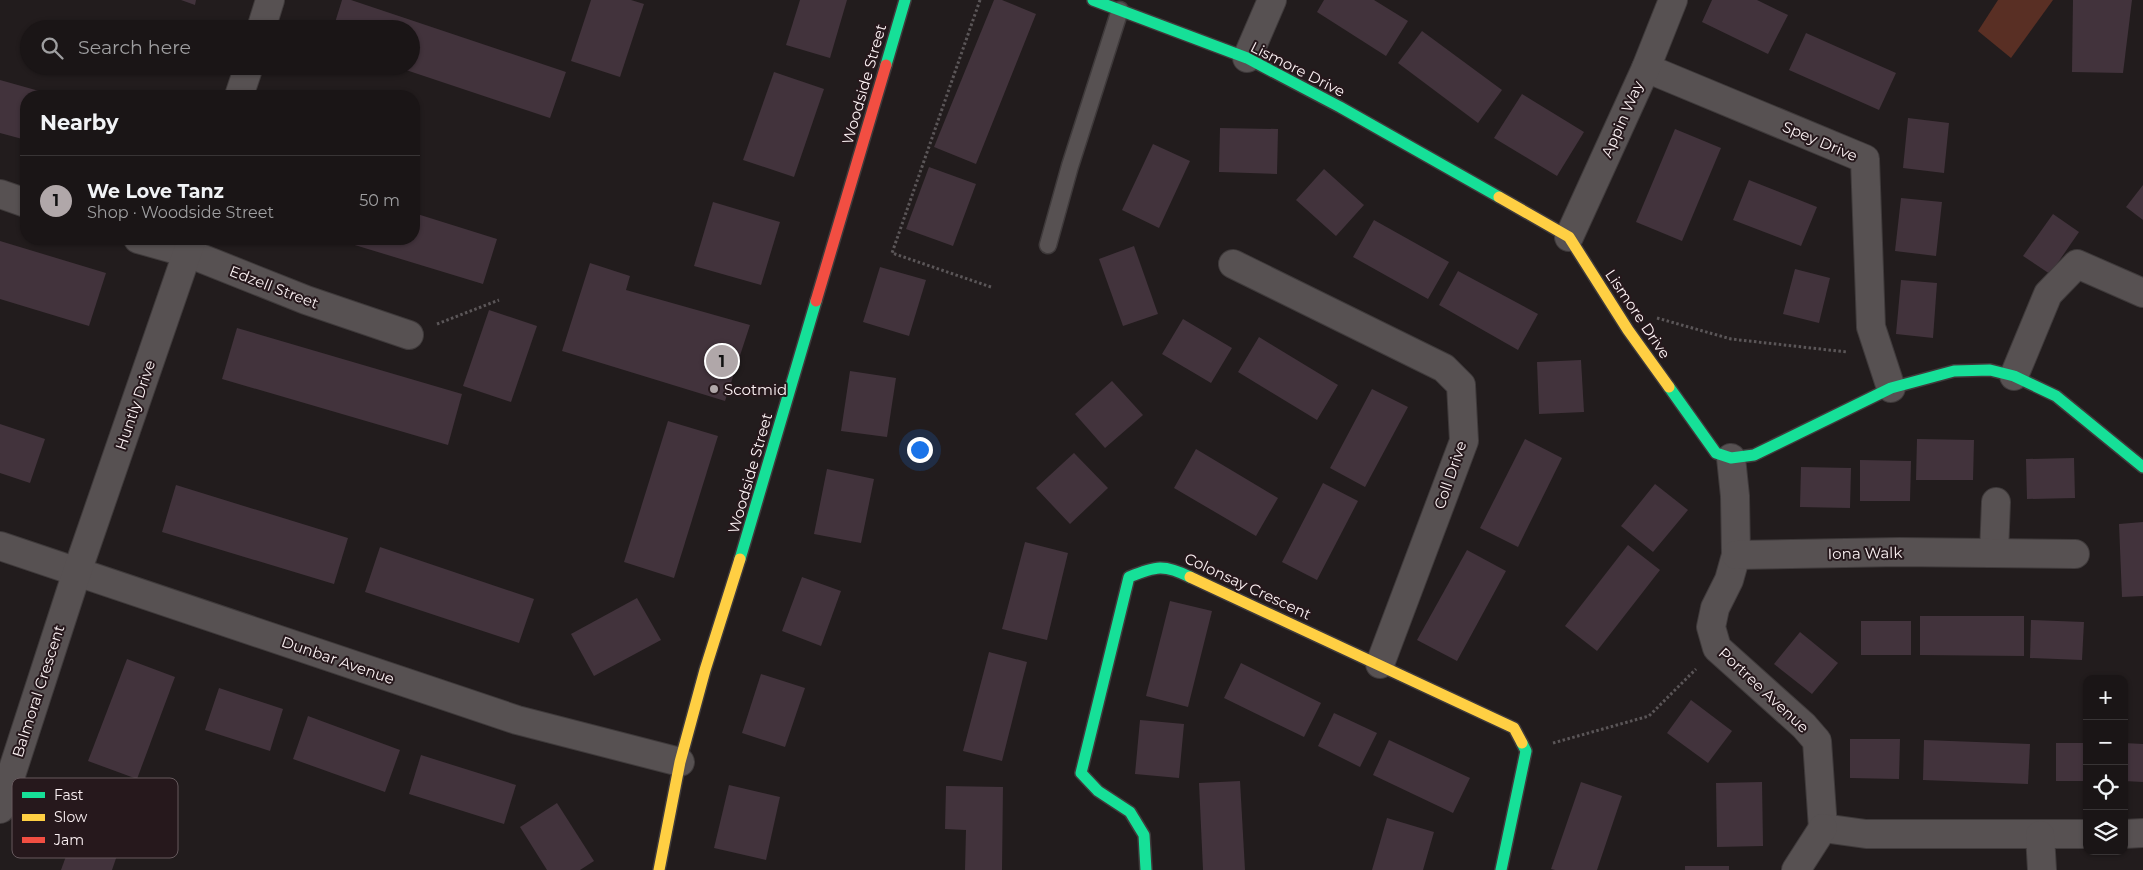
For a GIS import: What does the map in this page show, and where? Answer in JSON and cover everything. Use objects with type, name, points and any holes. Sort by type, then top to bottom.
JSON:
[{"type":"street","points":[[264,20],[270,0]]},
{"type":"street","name":"Woodside Street","points":[[659,870],[680,762],[705,670],[745,544],[905,0]]},
{"type":"street","name":"Lismore Drive","points":[[1093,0],[1247,58],[1340,107],[1569,237],[1613,306],[1716,453],[1731,458]]},
{"type":"street","points":[[1247,58],[1272,0]]},
{"type":"street","name":"Appin Way","points":[[1569,237],[1646,68],[1673,0]]},
{"type":"street","name":"Spey Drive","points":[[1646,68],[1865,159],[1871,327],[1891,388]]},
{"type":"street","points":[[241,90],[246,75]]},
{"type":"street","points":[[0,194],[20,201]]},
{"type":"street","name":"Edzell Street","points":[[190,246],[306,300],[410,335]]},
{"type":"street","name":"Huntly Drive","points":[[77,572],[190,246]]},
{"type":"street","name":"Coll Drive","points":[[1233,264],[1444,368],[1461,385],[1464,440],[1380,664]]},
{"type":"street","points":[[2014,376],[2048,294],[2078,264],[2143,293]]},
{"type":"street","points":[[1731,458],[1754,455],[1891,388],[1954,371],[1990,370],[2014,376],[2056,396],[2143,467]]},
{"type":"street","name":"Portree Avenue","points":[[1731,458],[1735,496],[1736,555],[1729,580],[1715,608],[1712,627],[1717,648],[1804,726],[1817,741],[1824,828]]},
{"type":"street","points":[[1994,553],[1996,502]]},
{"type":"street","name":"Dunbar Avenue","points":[[0,546],[517,720],[680,762]]},
{"type":"street","name":"Iona Walk","points":[[1736,555],[1899,552],[2075,554]]},
{"type":"street","name":"Colonsay Crescent","points":[[1146,870],[1144,835],[1130,812],[1098,791],[1081,773],[1129,577],[1149,569],[1172,568],[1514,728],[1526,751]]},
{"type":"street","name":"Balmoral Crescent","points":[[0,809],[77,572]]},
{"type":"street","points":[[1500,870],[1526,751]]},
{"type":"street","points":[[1796,870],[1824,828],[1866,834],[2083,834]]},
{"type":"street","points":[[2128,834],[2143,834]]},
{"type":"street","points":[[2040,835],[2042,870]]},
{"type":"lane","points":[[1048,245],[1070,166],[1120,10]]},
{"type":"path","points":[[980,0],[892,254],[991,286]]},
{"type":"path","points":[[410,335],[499,300]]},
{"type":"path","points":[[1613,306],[1731,339],[1881,356]]},
{"type":"path","points":[[1526,751],[1649,716],[1717,648]]},
{"type":"shaded area","points":[[1998,0],[2053,0],[2011,58],[1978,31]]},
{"type":"building","points":[[181,0],[196,0],[195,5]]},
{"type":"building","points":[[342,0],[351,0],[411,20],[336,20]]},
{"type":"building","points":[[591,0],[631,0],[644,4],[620,77],[571,61]]},
{"type":"building","points":[[800,0],[847,0],[830,58],[786,45]]},
{"type":"building","points":[[994,0],[1002,0],[1036,14],[976,164],[934,147]]},
{"type":"building","points":[[1324,0],[1374,0],[1408,21],[1386,56],[1317,12]]},
{"type":"building","points":[[1712,0],[1757,0],[1788,15],[1768,54],[1702,22]]},
{"type":"building","points":[[2073,0],[2132,0],[2123,73],[2072,72]]},
{"type":"building","points":[[420,23],[566,72],[550,118],[420,75]]},
{"type":"building","points":[[1422,31],[1502,90],[1478,123],[1398,63]]},
{"type":"building","points":[[1806,33],[1896,73],[1879,110],[1789,70]]},
{"type":"building","points":[[774,72],[824,89],[794,177],[743,160]]},
{"type":"building","points":[[0,80],[36,90],[20,90],[20,138],[0,133]]},
{"type":"building","points":[[1522,94],[1584,132],[1557,176],[1494,138]]},
{"type":"building","points":[[1908,118],[1949,123],[1944,173],[1903,168]]},
{"type":"building","points":[[1220,128],[1278,129],[1277,174],[1219,172]]},
{"type":"building","points":[[1675,129],[1721,148],[1682,241],[1636,222]]},
{"type":"building","points":[[1153,144],[1190,161],[1159,228],[1122,210]]},
{"type":"building","points":[[929,167],[976,184],[953,246],[906,229]]},
{"type":"building","points":[[1324,169],[1364,205],[1336,236],[1296,200]]},
{"type":"building","points":[[1749,180],[1817,207],[1801,246],[1733,220]]},
{"type":"building","points":[[2143,185],[2143,220],[2126,207]]},
{"type":"building","points":[[1901,198],[1942,202],[1936,256],[1895,251]]},
{"type":"building","points":[[713,202],[780,222],[761,285],[694,266]]},
{"type":"building","points":[[2053,214],[2079,232],[2050,274],[2023,256]]},
{"type":"building","points":[[420,215],[497,239],[483,284],[355,245],[420,245]]},
{"type":"building","points":[[1374,220],[1449,262],[1428,299],[1353,257]]},
{"type":"building","points":[[0,241],[106,273],[89,326],[0,299]]},
{"type":"building","points":[[1134,246],[1158,314],[1123,326],[1099,259]]},
{"type":"building","points":[[590,263],[630,276],[626,290],[750,325],[725,401],[562,351]]},
{"type":"building","points":[[880,267],[926,280],[909,336],[863,322]]},
{"type":"building","points":[[1795,269],[1830,278],[1819,323],[1783,314]]},
{"type":"building","points":[[1458,271],[1538,314],[1518,350],[1439,305]]},
{"type":"building","points":[[1901,280],[1937,283],[1933,338],[1896,334]]},
{"type":"building","points":[[489,310],[537,326],[511,402],[463,386]]},
{"type":"building","points":[[1183,319],[1232,348],[1211,383],[1162,354]]},
{"type":"building","points":[[237,328],[462,394],[448,445],[222,379]]},
{"type":"building","points":[[1259,337],[1338,385],[1317,420],[1238,372]]},
{"type":"building","points":[[1581,360],[1584,412],[1539,414],[1537,362]]},
{"type":"building","points":[[850,371],[896,378],[887,437],[841,431]]},
{"type":"building","points":[[1112,381],[1143,415],[1105,448],[1075,414]]},
{"type":"building","points":[[1372,389],[1408,407],[1365,487],[1330,468]]},
{"type":"building","points":[[668,421],[718,436],[674,578],[624,562]]},
{"type":"building","points":[[0,424],[45,439],[30,483],[0,473]]},
{"type":"building","points":[[1525,439],[1562,458],[1518,547],[1480,528]]},
{"type":"building","points":[[1917,439],[1974,440],[1973,480],[1916,480]]},
{"type":"building","points":[[1196,449],[1278,498],[1256,536],[1174,488]]},
{"type":"building","points":[[1074,453],[1108,488],[1070,524],[1036,488]]},
{"type":"building","points":[[2074,458],[2075,498],[2027,499],[2026,459]]},
{"type":"building","points":[[1860,460],[1911,461],[1910,501],[1860,501]]},
{"type":"building","points":[[1801,467],[1851,468],[1850,508],[1800,507]]},
{"type":"building","points":[[827,469],[874,479],[861,543],[814,534]]},
{"type":"building","points":[[1323,483],[1358,501],[1317,580],[1282,562]]},
{"type":"building","points":[[1655,484],[1688,510],[1653,552],[1621,526]]},
{"type":"building","points":[[176,485],[348,538],[334,584],[162,532]]},
{"type":"building","points":[[2143,522],[2143,596],[2122,597],[2119,524]]},
{"type":"building","points":[[1025,542],[1068,553],[1047,640],[1002,629]]},
{"type":"building","points":[[1628,545],[1660,570],[1597,651],[1565,626]]},
{"type":"building","points":[[380,547],[534,599],[519,643],[365,592]]},
{"type":"building","points":[[1467,550],[1506,571],[1457,661],[1417,640]]},
{"type":"building","points":[[802,577],[841,591],[821,646],[782,631]]},
{"type":"building","points":[[637,598],[661,640],[594,676],[571,634]]},
{"type":"building","points":[[1170,601],[1212,611],[1188,707],[1146,696]]},
{"type":"building","points":[[1920,616],[2024,616],[2024,656],[1920,655]]},
{"type":"building","points":[[2031,620],[2084,622],[2082,660],[2030,658]]},
{"type":"building","points":[[1861,621],[1911,621],[1911,655],[1861,655]]},
{"type":"building","points":[[1800,632],[1838,663],[1812,694],[1774,664]]},
{"type":"building","points":[[989,652],[1027,662],[1002,761],[963,751]]},
{"type":"building","points":[[127,659],[175,677],[137,778],[88,761]]},
{"type":"building","points":[[1241,663],[1321,703],[1304,737],[1224,698]]},
{"type":"building","points":[[761,674],[805,688],[785,747],[742,733]]},
{"type":"building","points":[[219,688],[283,709],[270,751],[205,730]]},
{"type":"building","points":[[1691,700],[1732,731],[1708,763],[1667,733]]},
{"type":"building","points":[[1334,713],[1377,733],[1360,767],[1318,746]]},
{"type":"building","points":[[308,716],[400,750],[385,792],[293,759]]},
{"type":"building","points":[[1140,720],[1184,724],[1179,778],[1135,774]]},
{"type":"building","points":[[1850,739],[1900,739],[1899,779],[1850,778]]},
{"type":"building","points":[[1389,740],[1470,778],[1453,813],[1373,775]]},
{"type":"building","points":[[1924,740],[2030,744],[2028,784],[1923,780]]},
{"type":"building","points":[[2056,743],[2083,743],[2083,781],[2056,781]]},
{"type":"building","points":[[2128,743],[2143,744],[2143,782],[2128,781]]},
{"type":"building","points":[[421,755],[516,785],[504,824],[409,794]]},
{"type":"building","points":[[1240,781],[1245,870],[1203,870],[1199,783]]},
{"type":"building","points":[[1581,782],[1622,796],[1597,870],[1551,869]]},
{"type":"building","points":[[1762,782],[1763,846],[1717,847],[1716,783]]},
{"type":"building","points":[[729,785],[780,797],[766,860],[714,848]]},
{"type":"building","points":[[946,786],[1003,787],[1002,870],[965,870],[966,830],[945,829]]},
{"type":"building","points":[[557,803],[594,861],[580,870],[547,870],[520,827]]},
{"type":"building","points":[[1387,818],[1434,832],[1423,870],[1372,870]]},
{"type":"building","points":[[65,858],[116,858],[112,870],[61,870]]},
{"type":"building","points":[[1685,866],[1729,866],[1729,870],[1685,870]]},
{"type":"traffic: fast","points":[[886,65],[905,0]]},
{"type":"traffic: fast","points":[[1093,0],[1247,58],[1340,107],[1499,197]]},
{"type":"traffic: fast","points":[[740,559],[816,301]]},
{"type":"traffic: fast","points":[[1669,387],[1716,453],[1731,458],[1754,455],[1891,388],[1954,371],[1990,370],[2014,376],[2056,396],[2143,467]]},
{"type":"traffic: fast","points":[[1146,870],[1144,835],[1130,812],[1098,791],[1081,773],[1129,577],[1160,568],[1173,570],[1190,577]]},
{"type":"traffic: fast","points":[[1501,870],[1526,751],[1522,743]]},
{"type":"traffic: slow","points":[[1499,197],[1569,237],[1628,330],[1669,387]]},
{"type":"traffic: slow","points":[[659,870],[680,762],[705,670],[740,559]]},
{"type":"traffic: slow","points":[[1190,577],[1514,728],[1522,743]]},
{"type":"traffic: jam","points":[[816,301],[886,65]]},
{"type":"place","name":"We Love Tanz","points":[[722,361]]},
{"type":"place","name":"Scotmid","points":[[714,389]]}]
